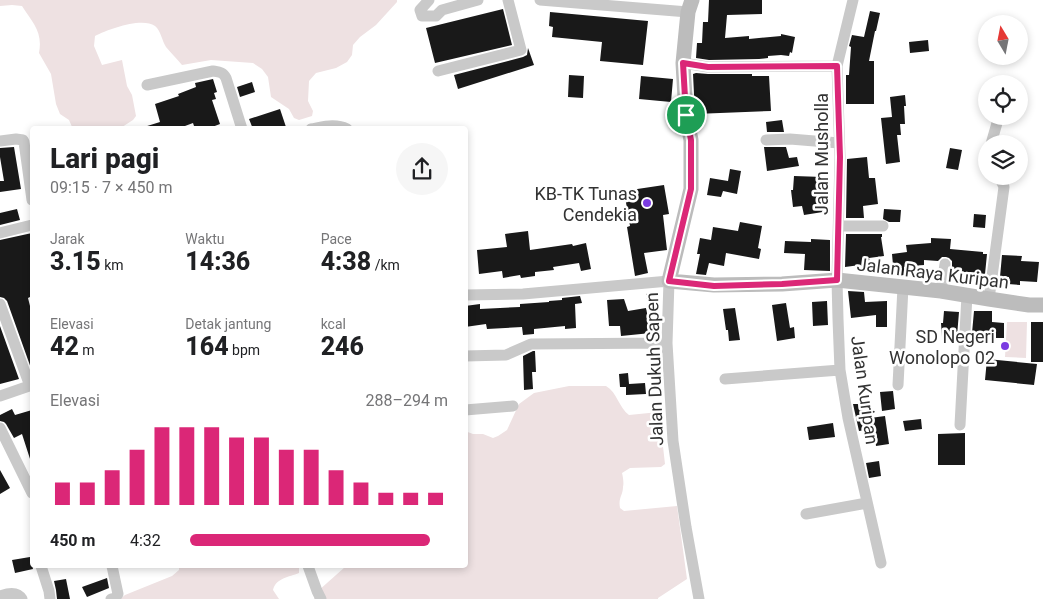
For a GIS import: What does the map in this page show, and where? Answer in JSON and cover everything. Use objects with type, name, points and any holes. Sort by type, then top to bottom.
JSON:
[{"type":"street","points":[[429,0],[420,10],[422,16],[436,16],[442,10],[478,0]]},
{"type":"street","points":[[438,71],[521,50],[508,0]]},
{"type":"street","points":[[540,0],[690,6],[683,63],[686,115],[691,140],[691,189],[669,281]]},
{"type":"street","name":"Jalan Musholla","points":[[837,280],[839,143],[837,66],[853,0]]},
{"type":"street","points":[[683,63],[708,67],[837,66]]},
{"type":"street","points":[[148,85],[213,71],[222,73],[226,78],[241,126]]},
{"type":"street","points":[[327,126],[341,126]]},
{"type":"street","points":[[0,141],[16,139],[24,142],[30,186]]},
{"type":"street","points":[[766,140],[790,139],[839,143]]},
{"type":"street","points":[[989,300],[1003,185]]},
{"type":"street","points":[[0,234],[30,226]]},
{"type":"street","points":[[839,226],[883,226]]},
{"type":"street","points":[[941,291],[944,264]]},
{"type":"street","name":"Jalan Raya Kuripan","points":[[669,281],[714,286],[837,280],[903,286],[989,300],[1043,305]]},
{"type":"street","name":"Jalan Kuripan","points":[[837,280],[840,370],[848,418],[881,563]]},
{"type":"street","name":"Jalan Dukuh Sapen","points":[[468,295],[522,294],[669,281],[667,343],[673,441],[699,599]]},
{"type":"street","name":"Jalan Kuripan","points":[[898,385],[903,286]]},
{"type":"street","points":[[960,425],[967,295]]},
{"type":"street","points":[[0,304],[30,382]]},
{"type":"street","points":[[468,356],[506,355],[531,344],[667,343]]},
{"type":"street","points":[[725,379],[840,370]]},
{"type":"street","points":[[0,396],[30,385]]},
{"type":"street","points":[[468,410],[513,406]]},
{"type":"street","points":[[0,428],[30,489]]},
{"type":"street","points":[[806,514],[868,503]]},
{"type":"street","points":[[42,568],[50,599]]},
{"type":"street","points":[[111,599],[115,598],[118,594],[112,568]]},
{"type":"street","points":[[309,568],[321,599]]},
{"type":"street","points":[[0,596],[10,593],[20,596],[22,599]]},
{"type":"shaded area","points":[[0,0],[397,0],[376,25],[353,45],[352,55],[347,62],[336,68],[316,73],[309,81],[308,101],[313,111],[312,116],[299,120],[294,118],[289,109],[271,97],[268,77],[262,69],[253,63],[211,60],[182,65],[166,47],[155,26],[134,23],[108,30],[95,36],[94,46],[102,65],[122,60],[136,116],[124,126],[72,126],[69,120],[60,114],[56,104],[51,74],[39,53],[40,39],[33,23],[22,6],[0,6]]},
{"type":"shaded area","points":[[1007,322],[1027,322],[1026,358],[1005,357]]},
{"type":"shaded area","points":[[569,386],[606,386],[613,392],[629,415],[659,412],[665,464],[661,467],[630,468],[622,473],[623,490],[620,508],[624,511],[677,506],[687,579],[658,599],[314,599],[318,591],[344,568],[468,568],[468,432],[483,434],[493,438],[498,436],[507,430],[519,404],[534,393]]},
{"type":"shaded area","points":[[179,568],[299,568],[299,573],[283,578],[277,583],[273,590],[279,599],[120,599],[125,595],[172,576]]},
{"type":"building","points":[[709,0],[762,0],[762,14],[727,15],[725,38],[749,36],[749,39],[781,36],[781,34],[795,37],[792,53],[790,52],[789,56],[768,56],[768,58],[759,59],[709,60],[696,58],[697,43],[702,43],[703,22],[708,22]]},
{"type":"building","points":[[503,9],[512,45],[435,63],[426,28]]},
{"type":"building","points":[[870,11],[880,13],[869,61],[874,61],[874,104],[846,104],[846,75],[849,75],[851,47],[849,46],[852,35],[864,37]]},
{"type":"building","points":[[550,12],[648,21],[643,65],[600,61],[602,42],[552,37],[553,27],[549,26]]},
{"type":"building","points":[[928,40],[929,51],[910,53],[909,42]]},
{"type":"building","points":[[528,48],[534,65],[458,89],[454,75],[523,57],[527,55]]},
{"type":"building","points":[[693,74],[769,76],[771,111],[695,114]]},
{"type":"building","points":[[569,75],[584,76],[583,98],[568,97]]},
{"type":"building","points":[[641,76],[673,79],[671,102],[639,99]]},
{"type":"building","points":[[213,79],[217,92],[214,93],[216,99],[212,100],[220,124],[215,126],[194,126],[193,123],[185,126],[147,126],[160,122],[155,104],[179,96],[178,94],[196,87],[195,83]]},
{"type":"building","points":[[252,82],[255,92],[240,97],[237,87]]},
{"type":"building","points":[[905,95],[905,124],[900,124],[901,135],[897,135],[900,162],[886,164],[881,118],[892,117],[890,97]]},
{"type":"building","points":[[280,109],[286,126],[252,126],[249,119]]},
{"type":"building","points":[[782,120],[784,132],[767,132],[766,122]]},
{"type":"building","points":[[14,147],[21,189],[0,192],[0,181],[4,181],[0,148]]},
{"type":"building","points":[[764,147],[786,147],[789,158],[797,157],[799,166],[767,171]]},
{"type":"building","points":[[950,148],[962,150],[958,170],[946,168]]},
{"type":"building","points":[[867,157],[869,178],[875,178],[878,204],[863,206],[864,218],[846,218],[847,159]]},
{"type":"building","points":[[730,169],[741,171],[737,194],[723,191],[721,197],[707,195],[710,178],[728,181]]},
{"type":"building","points":[[794,176],[823,177],[822,189],[825,189],[829,211],[804,215],[802,206],[793,207],[791,190],[793,190]]},
{"type":"building","points":[[664,185],[669,214],[663,215],[667,250],[644,253],[648,273],[635,276],[627,227],[630,226],[624,191]]},
{"type":"building","points":[[17,209],[20,220],[0,225],[0,213]]},
{"type":"building","points":[[884,209],[901,210],[900,222],[889,222],[883,219]]},
{"type":"building","points":[[974,214],[986,215],[985,228],[973,227]]},
{"type":"building","points":[[740,222],[762,226],[758,248],[761,249],[759,259],[726,253],[724,266],[709,263],[706,275],[696,274],[700,254],[697,254],[700,238],[711,240],[713,227],[738,231]]},
{"type":"building","points":[[528,231],[530,250],[586,243],[591,269],[581,271],[579,263],[553,267],[554,270],[535,272],[535,276],[521,278],[520,275],[503,278],[502,271],[479,274],[477,250],[507,247],[505,234]]},
{"type":"building","points":[[30,233],[30,297],[28,298],[30,306],[30,365],[7,301],[0,297],[0,240]]},
{"type":"building","points":[[846,234],[882,234],[884,256],[869,258],[871,267],[860,268],[860,265],[845,267]]},
{"type":"building","points":[[931,238],[951,239],[950,249],[987,254],[985,274],[952,271],[952,261],[949,258],[942,257],[938,261],[924,260],[924,265],[904,267],[905,275],[894,276],[892,254],[907,252],[906,245],[931,243]]},
{"type":"building","points":[[811,239],[830,240],[830,271],[804,270],[805,254],[784,253],[785,241],[811,242]]},
{"type":"building","points":[[1002,255],[1022,256],[1021,261],[1039,262],[1037,282],[1020,281],[1020,285],[1008,284],[1009,277],[1000,277]]},
{"type":"building","points":[[848,291],[864,292],[865,302],[887,301],[887,327],[876,327],[876,315],[851,318]]},
{"type":"building","points":[[657,292],[659,303],[648,305],[646,294]]},
{"type":"building","points":[[580,296],[582,303],[575,304],[576,328],[565,329],[565,326],[534,329],[534,334],[523,335],[522,327],[487,329],[486,324],[468,327],[468,306],[480,304],[480,309],[520,307],[520,304],[549,302],[562,300],[562,298]]},
{"type":"building","points":[[624,299],[628,311],[646,308],[651,333],[621,336],[620,326],[609,326],[607,300]]},
{"type":"building","points":[[827,301],[828,325],[813,326],[812,302]]},
{"type":"building","points":[[786,303],[790,328],[794,327],[795,338],[777,341],[772,305]]},
{"type":"building","points":[[735,308],[740,340],[729,341],[723,309]]},
{"type":"building","points":[[944,311],[959,312],[957,336],[942,337],[941,323],[943,323]]},
{"type":"building","points":[[974,311],[992,311],[992,322],[1004,323],[1004,338],[994,338],[994,334],[972,333]]},
{"type":"building","points":[[1031,322],[1043,322],[1043,362],[1031,362]]},
{"type":"building","points":[[0,326],[19,379],[0,384]]},
{"type":"building","points":[[535,351],[536,372],[532,372],[533,389],[524,390],[523,356]]},
{"type":"building","points":[[987,359],[1037,364],[1034,385],[985,380]]},
{"type":"building","points":[[628,373],[629,384],[645,383],[646,394],[626,395],[626,387],[620,387],[619,374]]},
{"type":"building","points":[[893,391],[895,409],[882,411],[880,392]]},
{"type":"building","points":[[853,404],[864,404],[863,419],[885,416],[889,444],[876,446],[874,429],[859,431]]},
{"type":"building","points":[[12,409],[15,415],[30,411],[30,459],[22,434],[14,438],[6,424],[0,421],[0,415]]},
{"type":"building","points":[[921,419],[922,429],[905,431],[903,421]]},
{"type":"building","points":[[833,423],[835,437],[809,440],[807,427]]},
{"type":"building","points":[[965,433],[965,465],[938,465],[938,434]]},
{"type":"building","points":[[879,461],[881,476],[869,478],[866,463]]},
{"type":"building","points":[[0,470],[10,488],[0,494]]},
{"type":"building","points":[[30,557],[30,568],[33,569],[15,573],[12,560]]},
{"type":"building","points":[[107,578],[109,588],[87,597],[82,587]]},
{"type":"building","points":[[66,579],[70,599],[57,599],[54,581]]},
{"type":"place","name":"KB-TK Tunas Cendekia","points":[[647,203]]},
{"type":"place","name":"SD Negeri Wonolopo 02","points":[[1005,346]]},
{"type":"route","points":[[683,63],[708,67],[837,66],[840,157],[837,280],[714,286],[669,281],[691,189],[691,140],[686,115],[683,63]]}]
